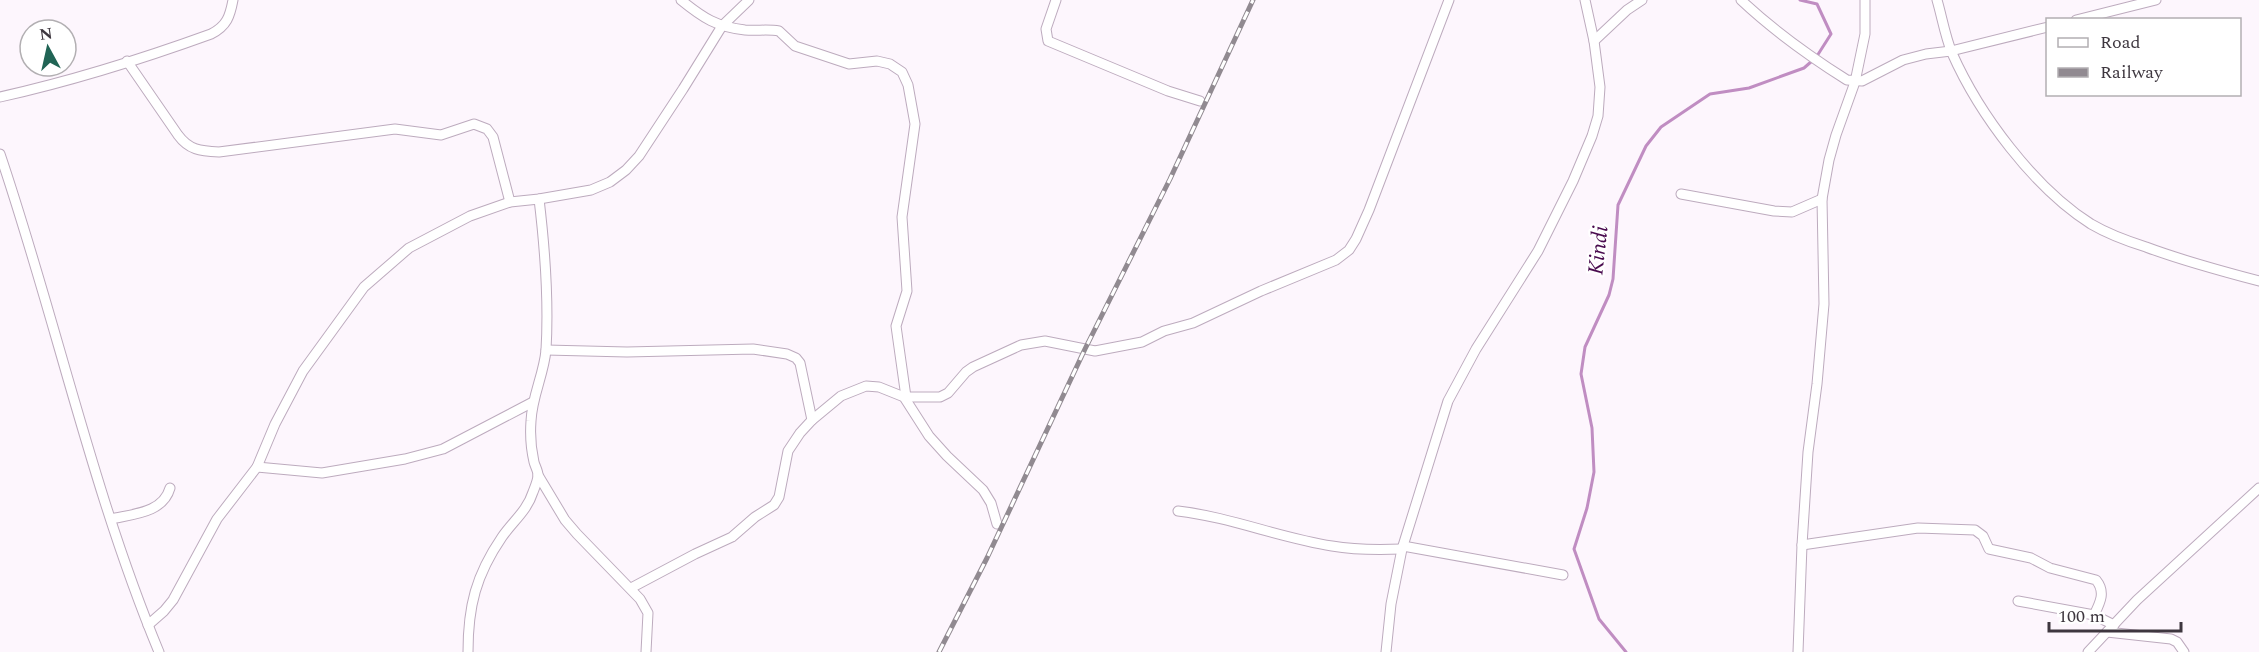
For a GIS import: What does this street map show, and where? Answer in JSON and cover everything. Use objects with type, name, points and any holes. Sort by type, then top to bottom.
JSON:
[{"type":"street","points":[[0,97],[96,74],[191,42],[221,29],[227,22],[233,0]]},
{"type":"street","points":[[681,0],[708,21],[722,26],[745,30],[779,31],[795,46],[806,52],[849,64],[884,62],[902,72],[908,85],[915,124],[902,217],[907,291],[896,326],[905,397],[929,436],[983,490],[991,503],[997,524]]},
{"type":"street","points":[[148,625],[173,600],[216,519],[257,467],[275,424],[303,371],[364,287],[409,248],[470,216],[510,202],[591,190],[610,182],[639,156],[722,26],[748,0]]},
{"type":"street","points":[[1056,0],[1046,28],[1048,41],[1168,91],[1200,100]]},
{"type":"street","points":[[631,588],[732,537],[755,517],[774,505],[779,497],[788,451],[812,420],[841,396],[866,386],[879,387],[905,397],[940,397],[948,393],[973,367],[994,359],[1011,348],[1034,342],[1045,341],[1095,351],[1142,342],[1336,260],[1349,250],[1370,210],[1449,0]]},
{"type":"street","points":[[1386,652],[1391,604],[1402,548],[1448,401],[1471,357],[1538,251],[1573,181],[1592,136],[1600,102],[1594,41],[1585,0]]},
{"type":"street","points":[[1594,41],[1627,10],[1642,0]]},
{"type":"street","points":[[1741,0],[1764,22],[1796,46],[1847,80],[1855,82],[1862,81],[1903,60],[1951,51],[2046,27]]},
{"type":"street","points":[[1798,652],[1808,452],[1824,304],[1822,200],[1836,135],[1855,82],[1865,34],[1865,0]]},
{"type":"street","points":[[1937,0],[1951,51],[1979,104],[2007,145],[2064,203],[2082,217],[2117,237],[2186,262],[2259,281]]},
{"type":"street","points":[[2084,18],[2156,0]]},
{"type":"street","points":[[127,62],[185,145],[195,150],[219,152],[395,129],[441,135],[466,126],[481,125],[493,137],[510,202]]},
{"type":"street","points":[[0,154],[43,288],[111,519],[159,652]]},
{"type":"street","points":[[1681,194],[1774,211],[1792,212],[1822,200]]},
{"type":"street","points":[[539,199],[544,238],[546,350],[533,402],[531,443],[538,475],[565,520],[631,588],[648,613],[646,652]]},
{"type":"street","points":[[546,350],[627,352],[753,349],[787,354],[796,358],[800,363],[812,420]]},
{"type":"street","points":[[257,467],[322,473],[405,459],[443,449],[533,402]]},
{"type":"street","points":[[468,652],[468,620],[478,578],[501,538],[525,510],[533,495],[538,475]]},
{"type":"street","points":[[111,519],[154,508],[163,503],[170,488]]},
{"type":"street","points":[[2088,652],[2137,600],[2259,488]]},
{"type":"street","points":[[1178,510],[1205,514],[1332,546],[1363,550],[1402,548],[1563,575]]},
{"type":"street","points":[[1802,545],[1918,528],[1975,530],[1984,537],[1989,549],[2031,558],[2050,568],[2096,580],[2101,586],[2102,596],[2094,615]]},
{"type":"street","points":[[2018,601],[2094,615],[2110,629],[2170,639],[2177,642],[2184,652]]},
{"type":"waterway","name":"Kindi","points":[[1800,0],[1817,4],[1831,34],[1817,56]]},
{"type":"waterway","name":"Kindi","points":[[1626,652],[1599,619],[1574,549],[1587,508],[1594,472],[1592,428],[1581,374],[1585,347],[1609,295],[1613,279],[1618,205],[1646,146],[1661,127],[1710,94],[1749,88],[1804,68],[1812,61]]},
{"type":"railway","points":[[939,652],[987,558],[1085,349],[1170,179],[1253,0]]}]
